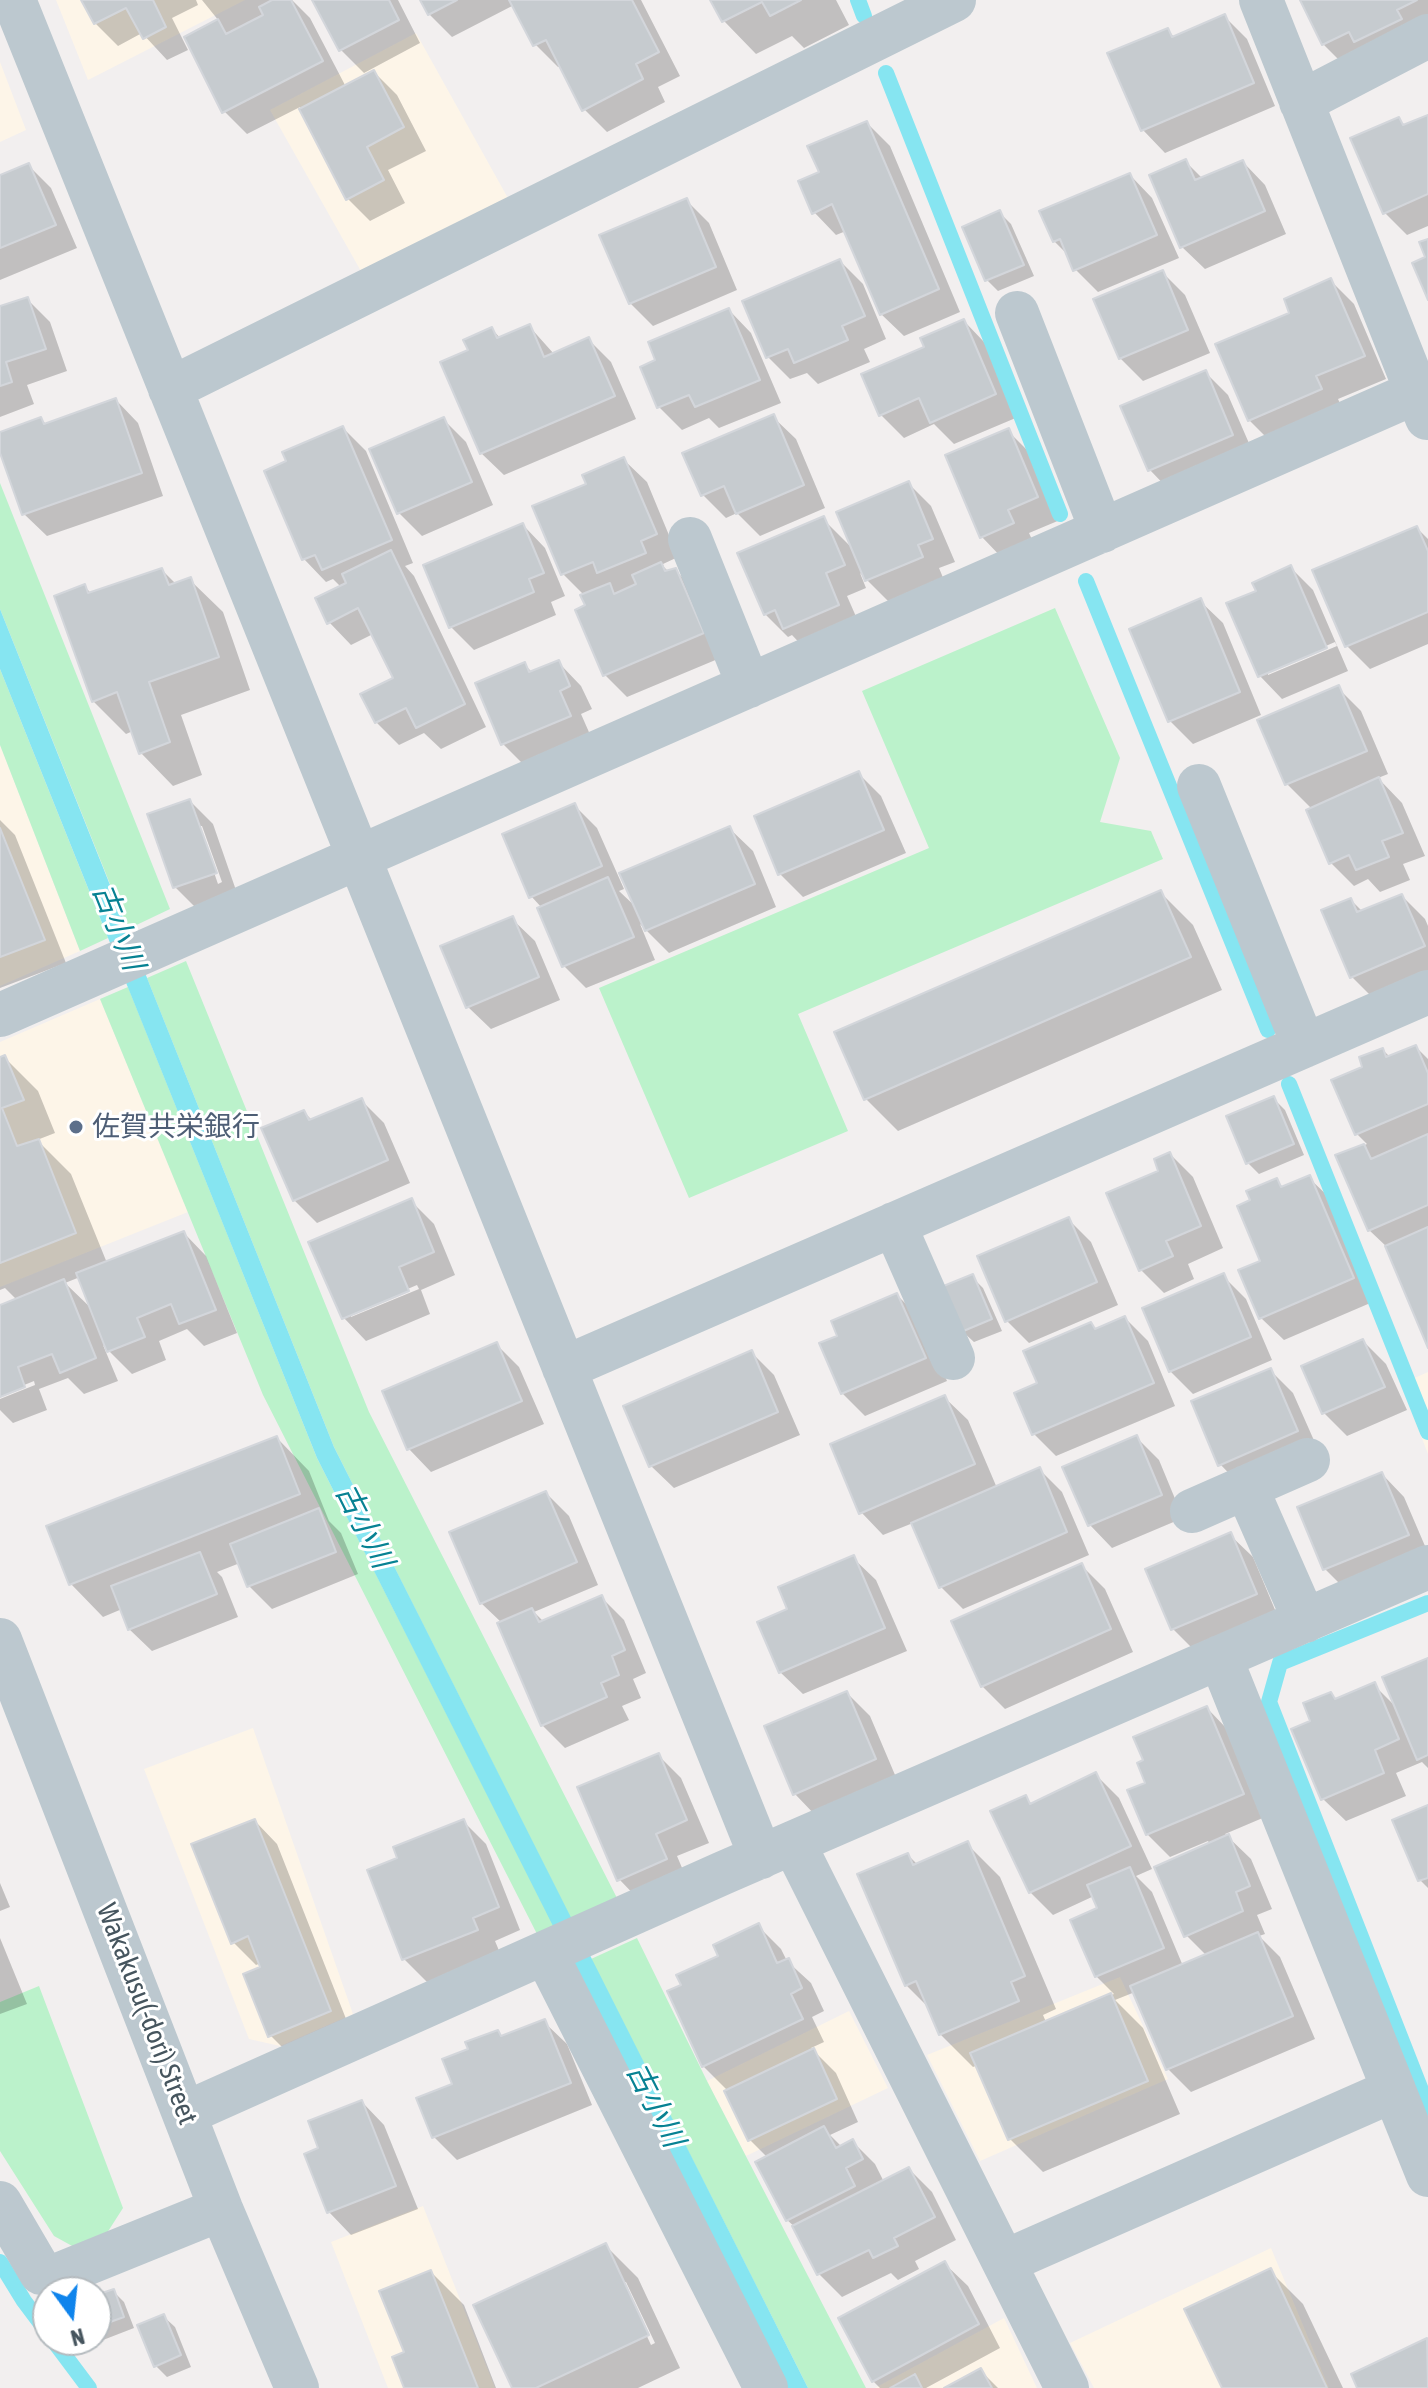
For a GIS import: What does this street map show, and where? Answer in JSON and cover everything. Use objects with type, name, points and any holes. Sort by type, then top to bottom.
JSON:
[{"type":"street","points":[[14,0],[564,1368],[777,1851],[1004,2262],[1067,2388]]},
{"type":"street","points":[[170,389],[954,0]]},
{"type":"street","points":[[0,1015],[1102,531],[1424,400],[1261,0]]},
{"type":"street","points":[[1301,102],[1428,36]]},
{"type":"street","points":[[1017,313],[1102,531]]},
{"type":"street","points":[[690,539],[749,686]]},
{"type":"street","points":[[1199,786],[1304,1046]]},
{"type":"street","points":[[564,1368],[1428,992]]},
{"type":"street","points":[[894,1224],[953,1358]]},
{"type":"street","points":[[1192,1511],[1308,1460]]},
{"type":"street","points":[[1246,1487],[1305,1621]]},
{"type":"street","points":[[186,2113],[1428,1567]]},
{"type":"street","name":"Wakakusu(-dori) Street","points":[[0,1640],[221,2209],[297,2388]]},
{"type":"street","points":[[1220,1657],[1428,2175]]},
{"type":"street","points":[[546,1954],[766,2388]]},
{"type":"street","points":[[1004,2262],[1394,2090]]},
{"type":"street","points":[[0,2203],[41,2273],[58,2275],[221,2209]]},
{"type":"shaded area","points":[[56,0],[245,0],[88,80]]},
{"type":"shaded area","points":[[416,33],[509,200],[362,273],[270,110]]},
{"type":"shaded area","points":[[0,62],[26,130],[0,142]]},
{"type":"shaded area","points":[[0,745],[80,951],[0,986]]},
{"type":"shaded area","name":"佐賀共栄銀行","points":[[100,999],[188,1212],[0,1287],[0,1042]]},
{"type":"shaded area","points":[[1428,1372],[1428,1454],[1401,1384]]},
{"type":"shaded area","points":[[253,1728],[353,2014],[280,2046],[249,2039],[144,1769]]},
{"type":"shaded area","points":[[1120,1977],[1168,2079],[980,2161],[927,2055]]},
{"type":"shaded area","points":[[849,2011],[888,2088],[746,2156],[707,2081]]},
{"type":"shaded area","points":[[423,2206],[495,2388],[388,2388],[331,2242]]},
{"type":"shaded area","points":[[1271,2248],[1329,2388],[1094,2388],[1070,2343]]},
{"type":"shaded area","points":[[1004,2318],[1037,2388],[875,2388]]},
{"type":"green space","points":[[0,483],[170,909],[128,929],[0,609]]},
{"type":"green space","points":[[1055,608],[1120,758],[1100,822],[1151,831],[1163,859],[798,1014],[848,1131],[689,1198],[599,988],[929,848],[862,691]]},
{"type":"green space","points":[[0,669],[108,938],[80,951],[0,745]]},
{"type":"green space","points":[[186,961],[369,1412],[617,1898],[571,1919],[334,1447],[147,978]]},
{"type":"green space","points":[[128,987],[317,1458],[554,1926],[537,1934],[263,1395],[100,999]]},
{"type":"green space","points":[[637,1938],[707,2081],[866,2388],[808,2388],[591,1959]]},
{"type":"green space","points":[[39,1986],[123,2208],[107,2233],[74,2247],[54,2236],[0,2151],[0,2002]]},
{"type":"water","name":"古小川","points":[[0,609],[334,1447],[808,2388],[786,2388],[317,1458],[0,669]]},
{"type":"building","points":[[81,0],[153,0],[166,27],[143,39],[126,8],[94,24]]},
{"type":"building","points":[[272,0],[291,0],[323,61],[222,113],[184,37],[218,19],[226,34],[263,15],[259,7]]},
{"type":"building","points":[[312,0],[389,0],[399,20],[339,51]]},
{"type":"building","points":[[420,0],[457,0],[428,15]]},
{"type":"building","points":[[509,0],[632,0],[659,52],[636,64],[643,79],[582,111],[546,40],[533,46]]},
{"type":"building","points":[[710,0],[801,0],[770,16],[762,2],[722,22]]},
{"type":"building","points":[[1300,0],[1417,0],[1397,10],[1402,19],[1354,42],[1349,32],[1322,45]]},
{"type":"building","points":[[1225,14],[1254,83],[1141,131],[1107,53],[1168,28],[1172,37]]},
{"type":"building","points":[[374,70],[404,127],[367,147],[384,180],[346,200],[299,109]]},
{"type":"building","points":[[1428,115],[1428,194],[1383,214],[1350,138],[1399,117],[1403,125]]},
{"type":"building","points":[[867,121],[939,289],[880,315],[832,204],[812,214],[798,181],[819,172],[807,146]]},
{"type":"building","points":[[1186,159],[1195,180],[1243,160],[1265,211],[1180,248],[1149,175]]},
{"type":"building","points":[[29,163],[56,225],[0,248],[0,175]]},
{"type":"building","points":[[1130,173],[1157,235],[1073,271],[1060,239],[1053,242],[1039,211]]},
{"type":"building","points":[[687,198],[716,267],[629,304],[599,235]]},
{"type":"building","points":[[1000,210],[1024,265],[985,281],[962,227]]},
{"type":"building","points":[[1428,239],[1428,300],[1412,263],[1425,257],[1419,242]]},
{"type":"building","points":[[840,259],[865,316],[842,326],[848,340],[794,363],[788,349],[766,358],[742,301]]},
{"type":"building","points":[[1163,270],[1188,330],[1119,359],[1093,299]]},
{"type":"building","points":[[1331,278],[1365,356],[1316,376],[1322,389],[1248,421],[1215,344],[1289,313],[1284,299]]},
{"type":"building","points":[[28,297],[46,349],[6,362],[12,382],[0,386],[0,306]]},
{"type":"building","points":[[729,308],[760,380],[695,407],[689,395],[657,408],[640,367],[655,360],[648,342]]},
{"type":"building","points":[[964,319],[996,394],[930,423],[919,398],[879,416],[861,374],[924,347],[920,338]]},
{"type":"building","points":[[530,324],[544,357],[589,337],[615,396],[480,454],[440,362],[468,350],[463,340],[492,327],[497,338]]},
{"type":"building","points":[[1206,370],[1233,435],[1148,471],[1120,406]]},
{"type":"building","points":[[116,398],[142,473],[22,515],[0,453],[0,432],[41,417],[44,424]]},
{"type":"building","points":[[774,414],[804,485],[736,514],[724,486],[701,496],[682,453]]},
{"type":"building","points":[[444,417],[472,482],[397,514],[369,449]]},
{"type":"building","points":[[343,426],[392,540],[322,570],[315,555],[302,560],[264,471],[286,461],[282,452]]},
{"type":"building","points":[[1009,428],[1038,497],[1008,510],[1014,523],[980,538],[945,455]]},
{"type":"building","points":[[624,457],[657,534],[641,541],[646,553],[597,573],[593,562],[561,575],[532,506],[586,484],[582,475]]},
{"type":"building","points":[[909,481],[933,539],[918,545],[923,557],[865,581],[836,512]]},
{"type":"building","points":[[824,516],[845,565],[826,573],[839,605],[783,629],[775,610],[764,615],[737,553]]},
{"type":"building","points":[[523,523],[544,573],[529,579],[534,592],[449,628],[423,565]]},
{"type":"building","points":[[1417,526],[1428,551],[1428,612],[1345,647],[1312,570]]},
{"type":"building","points":[[391,550],[465,704],[416,728],[406,708],[375,723],[360,694],[393,678],[358,608],[327,624],[315,598],[346,583],[342,574]]},
{"type":"building","points":[[661,562],[665,571],[676,568],[704,633],[603,676],[575,610],[585,605],[580,595],[610,583],[614,594],[636,584],[632,575]]},
{"type":"building","points":[[1291,565],[1327,648],[1258,677],[1226,603],[1256,591],[1252,583]]},
{"type":"building","points":[[162,568],[169,585],[191,577],[219,657],[149,682],[170,742],[139,754],[117,692],[92,702],[54,596],[85,584],[88,593]]},
{"type":"building","points":[[1201,598],[1240,692],[1168,722],[1129,629]]},
{"type":"building","points":[[559,660],[570,686],[560,691],[571,716],[501,745],[475,683],[525,662],[529,672]]},
{"type":"building","points":[[1339,685],[1367,751],[1285,785],[1257,720]]},
{"type":"building","points":[[859,771],[884,830],[778,875],[754,816]]},
{"type":"building","points":[[1379,777],[1403,833],[1382,841],[1389,857],[1356,870],[1349,855],[1329,864],[1306,810]]},
{"type":"building","points":[[190,799],[217,873],[173,888],[147,814]]},
{"type":"building","points":[[575,803],[602,866],[529,898],[502,834]]},
{"type":"building","points":[[730,826],[755,884],[645,931],[619,873]]},
{"type":"building","points":[[0,828],[45,940],[0,957]]},
{"type":"building","points":[[608,877],[634,937],[562,967],[537,908]]},
{"type":"building","points":[[1161,890],[1191,957],[864,1100],[834,1032]]},
{"type":"building","points":[[1402,894],[1425,946],[1350,978],[1321,910],[1351,898],[1357,912]]},
{"type":"building","points":[[513,916],[539,977],[466,1008],[440,946]]},
{"type":"building","points":[[1416,1045],[1428,1073],[1428,1104],[1355,1135],[1331,1080],[1362,1067],[1359,1057],[1383,1048],[1386,1057]]},
{"type":"building","points":[[5,1055],[24,1100],[2,1108],[17,1146],[39,1139],[76,1233],[0,1263],[0,1057]]},
{"type":"building","points":[[1274,1096],[1294,1144],[1246,1164],[1226,1116]]},
{"type":"building","points":[[362,1098],[388,1160],[293,1201],[261,1128],[304,1110],[309,1120]]},
{"type":"building","points":[[1428,1134],[1428,1205],[1368,1231],[1335,1155],[1364,1144],[1371,1159]]},
{"type":"building","points":[[1170,1152],[1201,1226],[1166,1241],[1173,1256],[1139,1271],[1106,1193],[1158,1171],[1154,1159]]},
{"type":"building","points":[[1310,1175],[1354,1278],[1259,1319],[1238,1270],[1260,1261],[1237,1206],[1250,1200],[1246,1191],[1277,1178],[1281,1187]]},
{"type":"building","points":[[412,1198],[434,1252],[399,1267],[409,1291],[342,1319],[308,1242]]},
{"type":"building","points":[[1069,1217],[1097,1282],[1005,1322],[977,1256]]},
{"type":"building","points":[[1428,1227],[1428,1348],[1385,1246]]},
{"type":"building","points":[[184,1231],[216,1310],[179,1324],[171,1304],[137,1318],[145,1337],[107,1352],[76,1273]]},
{"type":"building","points":[[1224,1273],[1251,1337],[1169,1372],[1142,1308]]},
{"type":"building","points":[[973,1274],[992,1319],[961,1332],[941,1287]]},
{"type":"building","points":[[64,1279],[96,1358],[60,1373],[52,1354],[18,1367],[25,1387],[0,1397],[0,1305]]},
{"type":"building","points":[[897,1293],[926,1358],[841,1394],[819,1343],[837,1336],[831,1321]]},
{"type":"building","points":[[1125,1316],[1154,1383],[1032,1435],[1014,1393],[1037,1383],[1023,1351],[1091,1322],[1095,1329]]},
{"type":"building","points":[[1363,1339],[1385,1387],[1322,1414],[1301,1366]]},
{"type":"building","points":[[497,1342],[522,1401],[407,1450],[382,1391]]},
{"type":"building","points":[[752,1350],[778,1412],[649,1467],[623,1406]]},
{"type":"building","points":[[1271,1368],[1298,1431],[1218,1466],[1191,1401]]},
{"type":"building","points":[[945,1395],[975,1464],[859,1514],[830,1444]]},
{"type":"building","points":[[1137,1435],[1162,1495],[1088,1526],[1062,1467]]},
{"type":"building","points":[[277,1436],[300,1494],[69,1585],[46,1526]]},
{"type":"building","points":[[1040,1467],[1067,1532],[939,1588],[911,1523]]},
{"type":"building","points":[[1382,1472],[1409,1535],[1323,1570],[1297,1507]]},
{"type":"building","points":[[546,1491],[577,1562],[480,1604],[449,1532]]},
{"type":"building","points":[[319,1508],[336,1552],[247,1587],[230,1544]]},
{"type":"building","points":[[1231,1532],[1257,1594],[1171,1630],[1145,1569]]},
{"type":"building","points":[[200,1552],[217,1594],[128,1630],[111,1586]]},
{"type":"building","points":[[854,1555],[885,1628],[779,1673],[757,1622],[787,1609],[778,1587]]},
{"type":"building","points":[[1082,1563],[1111,1629],[981,1687],[951,1621]]},
{"type":"building","points":[[602,1595],[625,1650],[612,1656],[619,1675],[601,1683],[607,1697],[541,1726],[497,1623],[532,1608],[539,1622]]},
{"type":"building","points":[[1428,1658],[1428,1755],[1417,1760],[1382,1677]]},
{"type":"building","points":[[1375,1682],[1399,1739],[1375,1750],[1384,1773],[1321,1800],[1291,1729],[1310,1721],[1303,1703],[1331,1692],[1335,1699]]},
{"type":"building","points":[[847,1691],[876,1759],[793,1795],[764,1726]]},
{"type":"building","points":[[1207,1706],[1244,1794],[1146,1835],[1127,1790],[1145,1783],[1137,1763],[1143,1760],[1133,1737]]},
{"type":"building","points":[[659,1753],[687,1820],[656,1834],[667,1859],[617,1881],[577,1787]]},
{"type":"building","points":[[1096,1772],[1131,1846],[1029,1893],[990,1811],[1026,1795],[1030,1804]]},
{"type":"building","points":[[1428,1805],[1428,1878],[1418,1881],[1392,1820]]},
{"type":"building","points":[[255,1819],[331,2011],[268,2037],[243,1974],[260,1967],[248,1936],[231,1944],[191,1844]]},
{"type":"building","points":[[464,1819],[499,1907],[473,1918],[478,1930],[402,1960],[367,1870],[397,1858],[393,1847]]},
{"type":"building","points":[[1229,1834],[1250,1886],[1236,1892],[1243,1911],[1184,1937],[1154,1867]]},
{"type":"building","points":[[968,1841],[1025,1976],[1011,1982],[1019,2001],[939,2035],[916,1981],[905,1986],[857,1874],[908,1853],[913,1865]]},
{"type":"building","points":[[1130,1867],[1164,1948],[1095,1977],[1070,1920],[1097,1908],[1087,1885]]},
{"type":"building","points":[[759,1923],[777,1963],[789,1958],[802,1988],[791,1994],[803,2019],[702,2067],[667,1991],[681,1985],[676,1975],[718,1956],[713,1945]]},
{"type":"building","points":[[1258,1932],[1293,2016],[1166,2070],[1130,1986]]},
{"type":"building","points":[[1111,1993],[1148,2081],[1008,2140],[970,2053]]},
{"type":"building","points":[[545,2019],[571,2083],[432,2138],[416,2098],[452,2084],[442,2059],[468,2049],[465,2042],[498,2030],[501,2036]]},
{"type":"building","points":[[814,2048],[837,2099],[748,2141],[724,2091]]},
{"type":"building","points":[[362,2100],[396,2186],[327,2213],[304,2154],[318,2148],[308,2121]]},
{"type":"building","points":[[824,2126],[836,2148],[853,2139],[863,2159],[846,2168],[855,2186],[786,2221],[755,2162]]},
{"type":"building","points":[[909,2167],[935,2217],[894,2238],[898,2246],[873,2258],[869,2250],[817,2275],[792,2226]]},
{"type":"building","points":[[606,2243],[649,2335],[536,2388],[512,2388],[473,2305]]},
{"type":"building","points":[[945,2261],[979,2324],[872,2382],[838,2318]]},
{"type":"building","points":[[1271,2268],[1327,2388],[1222,2388],[1184,2309]]},
{"type":"building","points":[[431,2270],[478,2388],[404,2388],[392,2357],[404,2352],[379,2291]]},
{"type":"building","points":[[112,2290],[124,2317],[112,2321]]},
{"type":"building","points":[[164,2314],[181,2355],[154,2367],[137,2325]]},
{"type":"building","points":[[1427,2338],[1428,2388],[1357,2388],[1351,2374]]},
{"type":"building","points":[[981,2368],[992,2388],[944,2388]]},
{"type":"building","points":[[915,2374],[922,2388],[890,2388]]},
{"type":"waterway","points":[[858,0],[864,16]]},
{"type":"waterway","points":[[886,73],[1060,514]]},
{"type":"waterway","points":[[1086,581],[1268,1030]]},
{"type":"waterway","points":[[1289,1084],[1428,1432]]},
{"type":"waterway","points":[[1428,1603],[1280,1663],[1269,1702],[1428,2108]]},
{"type":"waterway","points":[[0,2262],[32,2312]]},
{"type":"waterway","points":[[65,2356],[89,2388]]},
{"type":"place","name":"佐賀共栄銀行","points":[[76,1127]]}]
